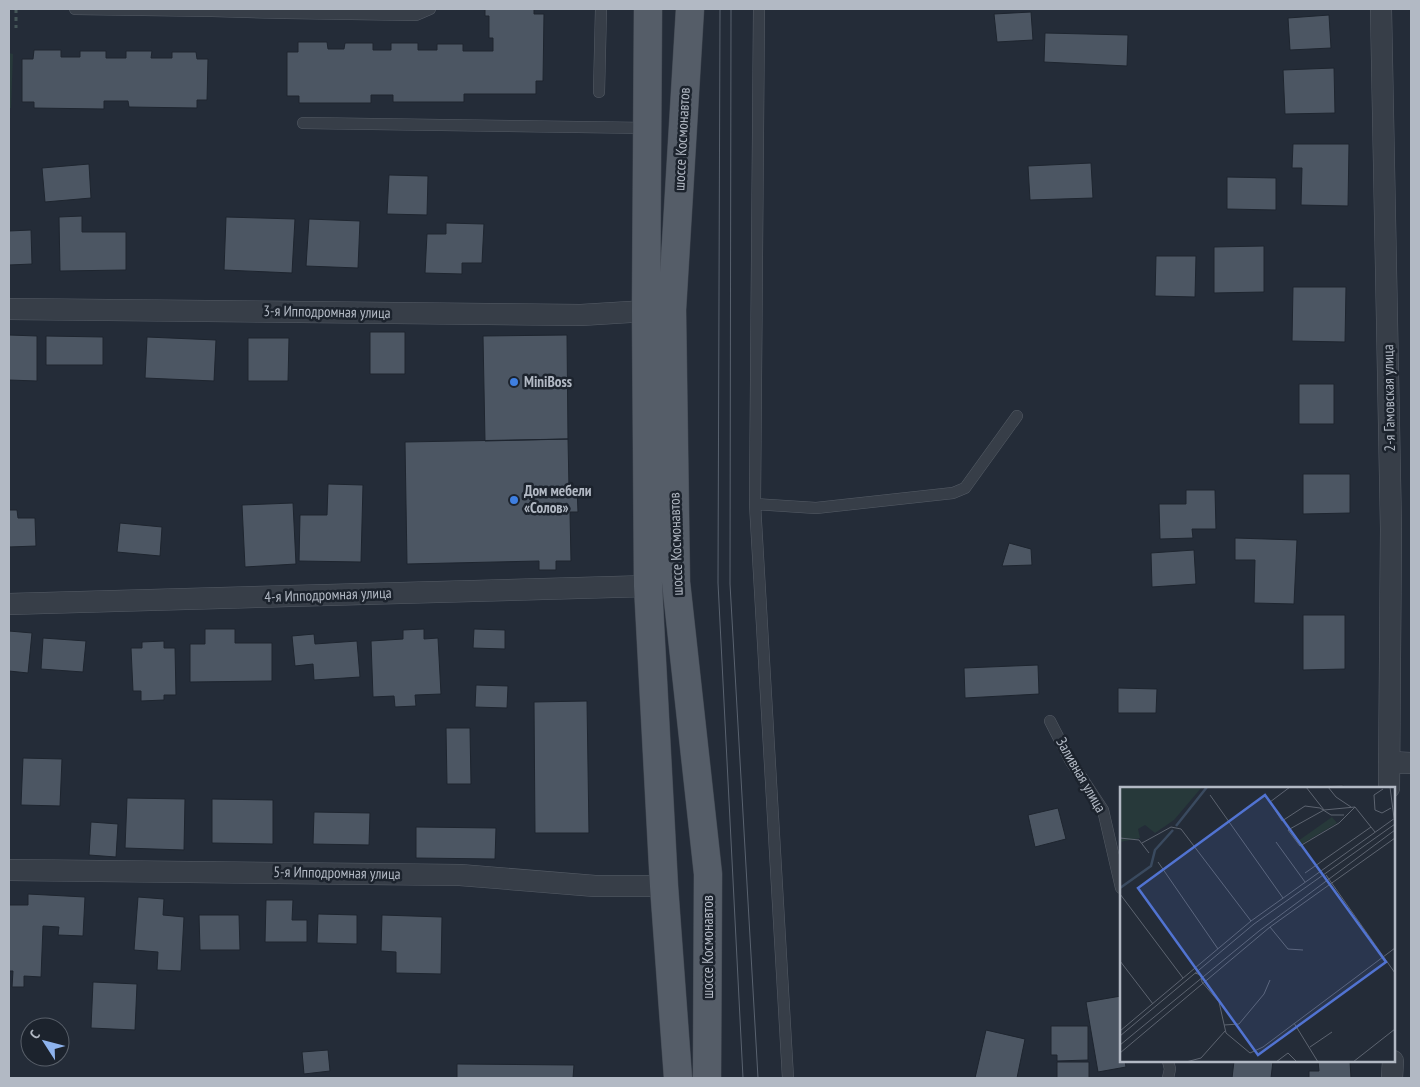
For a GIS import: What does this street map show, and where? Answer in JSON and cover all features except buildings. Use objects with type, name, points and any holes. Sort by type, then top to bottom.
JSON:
[{"type":"main road","name":"шоссе Космонавтов","points":[[648,9],[646,311],[648,586],[664,886],[678,1078]]},
{"type":"main road","name":"шоссе Космонавтов","points":[[690,9],[672,310],[676,582],[708,874],[707,1078]]},
{"type":"street","name":"2-я Гамовская улица","points":[[1381,9],[1391,528],[1389,787]]},
{"type":"street","name":"3-я Ипподромная улица","points":[[9,308],[581,315],[646,311]]},
{"type":"street","name":"4-я Ипподромная улица","points":[[9,604],[648,586]]},
{"type":"street","points":[[1389,762],[1411,763]]},
{"type":"street","name":"5-я Ипподромная улица","points":[[9,870],[460,875],[595,886],[664,886]]},
{"type":"street","points":[[1392,1062],[1392,1078]]},
{"type":"lane","points":[[75,9],[286,11],[416,15],[430,9]]},
{"type":"lane","points":[[599,92],[601,9]]},
{"type":"lane","points":[[759,9],[755,504],[788,1078]]},
{"type":"lane","points":[[303,123],[647,128]]},
{"type":"lane","points":[[755,504],[816,508],[953,493],[964,488],[1017,416]]},
{"type":"lane","name":"Заливная улица","points":[[1050,721],[1070,760],[1103,810],[1120,884]]},
{"type":"lane","points":[[1168,1062],[1170,1069],[1168,1078]]},
{"type":"path","points":[[16,9],[16,28]]},
{"type":"shaded area","points":[[9,53],[13,54],[11,108],[9,108]]},
{"type":"tram line","points":[[720,9],[718,583],[743,1078]]},
{"type":"tram line","points":[[731,9],[730,584],[758,1078]]},
{"type":"place","name":"MiniBoss","points":[[514,382]]},
{"type":"place","name":"Дом мебели «Солов»","points":[[514,500]]}]
